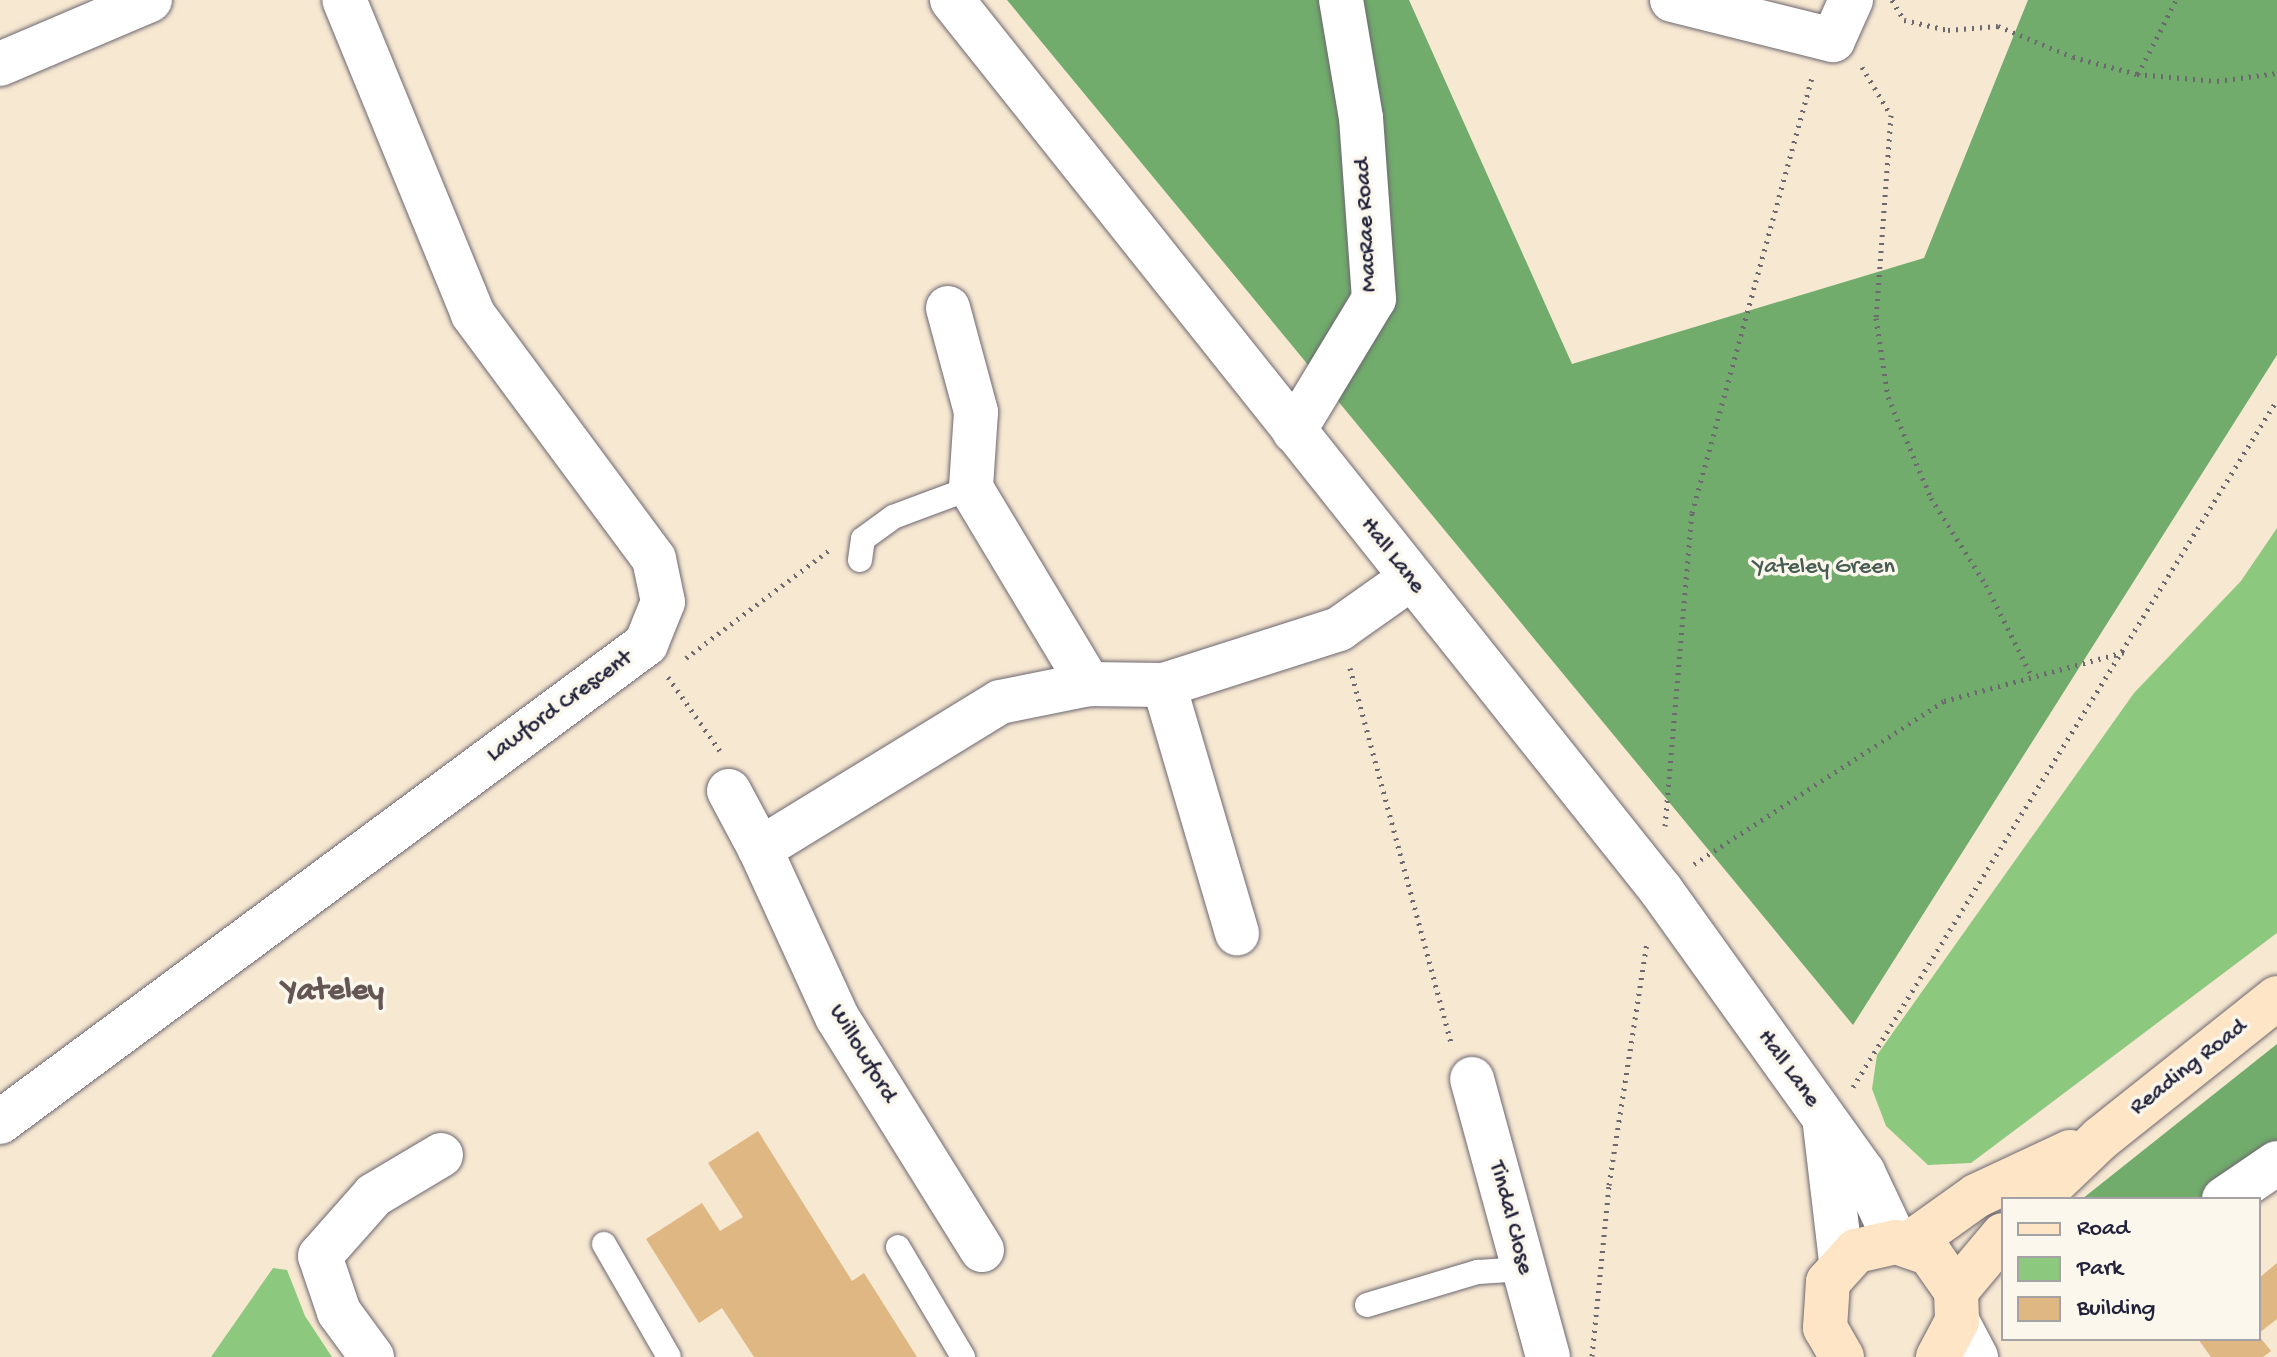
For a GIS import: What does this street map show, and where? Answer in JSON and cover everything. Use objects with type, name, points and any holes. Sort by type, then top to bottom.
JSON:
[{"type":"main road","name":"Reading Road","points":[[2039,1197],[2101,1138],[2277,998]]},
{"type":"main road","name":"Reading Road","points":[[1903,1243],[1976,1196],[2101,1138]]},
{"type":"main road","points":[[1961,1337],[2001,1240]]},
{"type":"main road","points":[[1824,1347],[1828,1282],[1841,1262],[1872,1244],[1903,1243],[1938,1263],[1961,1337]]},
{"type":"street","points":[[0,64],[150,0]]},
{"type":"street","name":"Lawford Crescent","points":[[0,1122],[646,644],[663,602],[654,559],[473,314],[344,0]]},
{"type":"street","name":"Hall Lane","points":[[952,0],[1410,579],[1835,1108],[1863,1172],[1903,1243]]},
{"type":"street","name":"MacRae Road","points":[[1294,431],[1374,299],[1361,118],[1341,0]]},
{"type":"street","points":[[1672,0],[1827,39],[1851,0]]},
{"type":"street","points":[[948,308],[976,412],[971,488],[1089,684]]},
{"type":"street","points":[[760,849],[1000,702],[1089,684],[1164,685],[1339,629],[1410,579]]},
{"type":"street","points":[[1164,685],[1237,933]]},
{"type":"street","name":"Willowford","points":[[729,791],[760,849],[837,1017],[982,1250]]},
{"type":"street","name":"Tindal Close","points":[[1472,1079],[1548,1357]]},
{"type":"street","name":"Hall Lane","points":[[1835,1108],[1841,1262]]},
{"type":"street","points":[[372,1357],[339,1312],[320,1256],[374,1195],[441,1155]]},
{"type":"street","points":[[2227,1197],[2277,1163]]},
{"type":"street","points":[[1961,1337],[2001,1339]]},
{"type":"lane","points":[[862,550],[893,517],[971,488]]},
{"type":"lane","points":[[604,1244],[669,1357]]},
{"type":"lane","points":[[898,1247],[963,1357]]},
{"type":"lane","points":[[1367,1305],[1478,1272],[1524,1269]]},
{"type":"path","points":[[1892,0],[1904,20],[1948,30],[1998,26],[2073,57],[2137,74],[2217,81],[2277,73]]},
{"type":"path","points":[[2137,74],[2176,0]]},
{"type":"path","points":[[1592,1357],[1609,1185],[1641,963],[1661,890],[1692,513],[1827,39],[1856,58],[1891,115],[1876,318],[1888,397],[1931,498],[1986,585],[2032,677]]},
{"type":"path","points":[[1835,1108],[2125,651],[2277,400]]},
{"type":"path","points":[[729,791],[732,769],[666,673],[839,543],[862,550]]},
{"type":"path","points":[[1339,629],[1456,1059],[1472,1079]]},
{"type":"path","points":[[1661,890],[1729,837],[1944,701],[2125,651]]},
{"type":"green space","name":"Yateley Green","points":[[1007,0],[1409,0],[1572,364],[1924,258],[2028,0],[2277,0],[2277,355],[1853,1025]]},
{"type":"green space","points":[[2277,528],[2277,933],[1971,1163],[1928,1165],[1886,1126],[1872,1089],[1877,1055],[2134,693],[2241,581]]},
{"type":"green space","points":[[2277,1044],[2277,1151],[2206,1197],[2085,1197]]},
{"type":"green space","points":[[273,1268],[287,1270],[305,1316],[332,1357],[211,1357]]},
{"type":"building","points":[[758,1131],[852,1281],[864,1273],[917,1357],[754,1357],[722,1308],[699,1323],[646,1239],[702,1203],[720,1231],[743,1217],[708,1163]]},
{"type":"building","points":[[2277,1263],[2277,1319],[2261,1331],[2261,1276]]},
{"type":"building","points":[[2261,1338],[2271,1351],[2263,1357],[2211,1357],[2199,1341],[2261,1341]]},
{"type":"district","name":"Yateley","points":[[333,992]]}]
